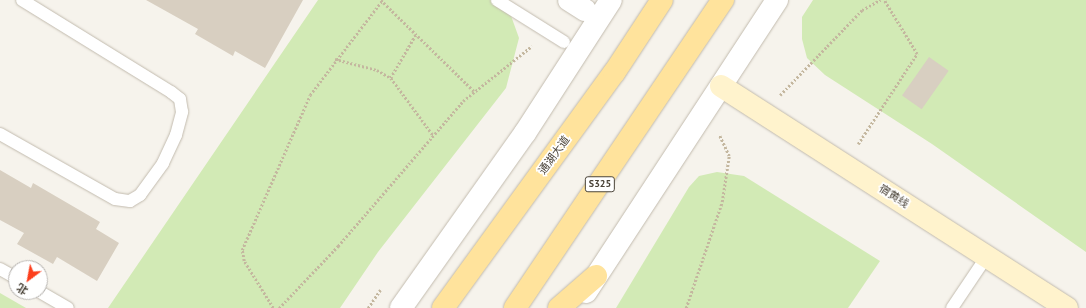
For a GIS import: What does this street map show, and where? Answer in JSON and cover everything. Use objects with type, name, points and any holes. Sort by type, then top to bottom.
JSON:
[{"type":"main road","name":"通湖大道","points":[[443,308],[614,73],[662,0]]},
{"type":"main road","name":"S325","points":[[515,308],[684,60],[723,0]]},
{"type":"main road","name":"宿黄线","points":[[721,86],[1067,308]]},
{"type":"main road","points":[[559,308],[596,276]]},
{"type":"street","points":[[401,308],[525,133],[611,0]]},
{"type":"street","points":[[576,308],[777,0]]},
{"type":"lane","points":[[0,134],[115,199],[130,201],[140,195],[163,163],[176,135],[182,112],[180,99],[171,92],[22,0]]},
{"type":"lane","points":[[497,0],[564,42]]},
{"type":"lane","points":[[952,308],[986,256]]},
{"type":"lane","points":[[48,297],[68,308]]},
{"type":"path","points":[[764,114],[791,82],[862,10],[880,0]]},
{"type":"path","points":[[845,165],[916,54],[884,0]]},
{"type":"path","points":[[273,308],[244,261],[242,250],[303,107],[335,59],[381,1],[474,91]]},
{"type":"path","points":[[279,308],[338,246],[433,135],[474,91],[502,67],[550,33]]},
{"type":"path","points":[[391,78],[416,35]]},
{"type":"path","points":[[335,59],[377,70],[391,78],[433,135]]},
{"type":"path","points":[[686,308],[722,202],[729,156],[715,127]]},
{"type":"green space","points":[[318,0],[497,0],[510,13],[519,38],[506,88],[378,252],[340,308],[108,308]]},
{"type":"green space","points":[[813,0],[1086,0],[1086,252],[932,144],[825,75],[807,58],[802,39],[802,17]]},
{"type":"green space","points":[[717,172],[744,176],[880,261],[848,308],[616,308],[689,187],[699,176]]},
{"type":"green space","points":[[0,293],[8,298],[8,300],[12,300],[26,308],[0,308]]},
{"type":"building","points":[[146,0],[303,0],[265,68],[235,51],[233,56],[195,34],[198,29]]},
{"type":"building","points":[[929,57],[949,71],[922,109],[902,96]]},
{"type":"building","points":[[0,170],[31,188],[33,183],[100,222],[96,229],[119,243],[97,281],[57,257],[53,264],[17,244],[24,233],[0,220]]}]
